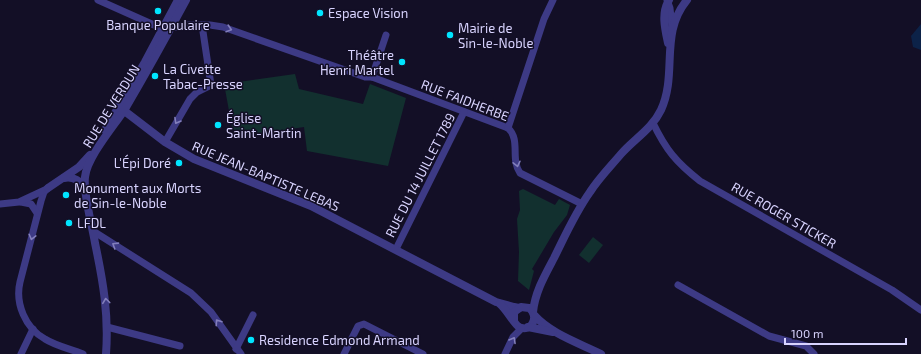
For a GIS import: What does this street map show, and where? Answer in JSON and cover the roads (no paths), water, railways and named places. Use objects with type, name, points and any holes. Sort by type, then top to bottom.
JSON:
[{"type":"street","points":[[98,0],[167,28]]},
{"type":"street","name":"RUE DE VERDUN","points":[[167,28],[178,0]]},
{"type":"street","name":"RUE DE VERDUN","points":[[106,354],[107,327],[104,286],[93,231],[85,178],[88,166],[167,28],[186,0]]},
{"type":"street","points":[[508,128],[544,19],[554,0]]},
{"type":"street","points":[[672,27],[687,0]]},
{"type":"street","points":[[505,354],[514,337],[534,322],[536,296],[542,281],[582,204],[597,181],[625,150],[653,123],[661,109],[668,86],[669,50],[672,27],[672,15],[668,1]]},
{"type":"street","points":[[668,1],[664,17],[669,50]]},
{"type":"street","points":[[165,142],[190,99],[199,90],[211,85],[202,25]]},
{"type":"street","name":"RUE FAIDHERBE","points":[[167,28],[202,25],[229,28],[508,128],[512,132],[515,140],[516,164],[520,173],[582,204]]},
{"type":"street","points":[[372,78],[386,35]]},
{"type":"street","name":"RUE DE VERDUN","points":[[48,188],[84,163],[121,108]]},
{"type":"street","name":"RUE JEAN-BAPTISTE LEBAS","points":[[121,108],[165,142],[194,159],[311,206],[396,249],[496,302],[506,310],[514,321]]},
{"type":"street","name":"RUE DU 14 JUILLET 1789","points":[[396,249],[464,112]]},
{"type":"street","name":"RUE ROGER STICKER","points":[[653,123],[664,145],[672,155],[700,181],[892,290],[921,310]]},
{"type":"street","points":[[64,178],[69,177],[79,181],[83,184],[86,191]]},
{"type":"street","points":[[19,202],[48,188]]},
{"type":"street","points":[[48,188],[43,195],[37,213],[19,293],[22,311],[33,329],[45,340],[83,354]]},
{"type":"street","points":[[0,204],[19,202],[31,204],[34,206],[37,213]]},
{"type":"street","points":[[93,231],[191,293],[211,312],[238,351]]},
{"type":"street","points":[[542,281],[529,300],[514,312],[514,321],[518,326],[525,328],[543,329],[561,334]]},
{"type":"street","points":[[678,285],[769,336],[806,346],[812,350],[814,354]]},
{"type":"street","name":"RUE JEAN-BAPTISTE LEBAS","points":[[496,302],[520,307]]},
{"type":"street","points":[[520,307],[528,307],[542,322],[561,334],[601,354]]},
{"type":"street","points":[[238,351],[253,315]]},
{"type":"street","points":[[344,354],[358,326],[362,324],[367,324],[423,354]]},
{"type":"street","points":[[107,327],[180,346]]},
{"type":"street","points":[[21,354],[33,329]]},
{"type":"water","points":[[921,24],[921,50],[913,47],[911,36]]},
{"type":"place","name":"Banque Populaire","points":[[158,11]]},
{"type":"place","name":"Espace Vision","points":[[320,13]]},
{"type":"place","name":"Mairie de Sin-le-Noble","points":[[450,35]]},
{"type":"place","name":"Théâtre Henri Martel","points":[[402,62]]},
{"type":"place","name":"La Civette Tabac-Presse","points":[[155,76]]},
{"type":"place","name":"Église Saint-Martin","points":[[218,125]]},
{"type":"place","name":"L'Épi Doré","points":[[179,163]]},
{"type":"place","name":"Monument aux Morts de Sin-le-Noble","points":[[66,195]]},
{"type":"place","name":"LFDL","points":[[69,223]]},
{"type":"place","name":"Residence Edmond Armand","points":[[251,340]]}]
